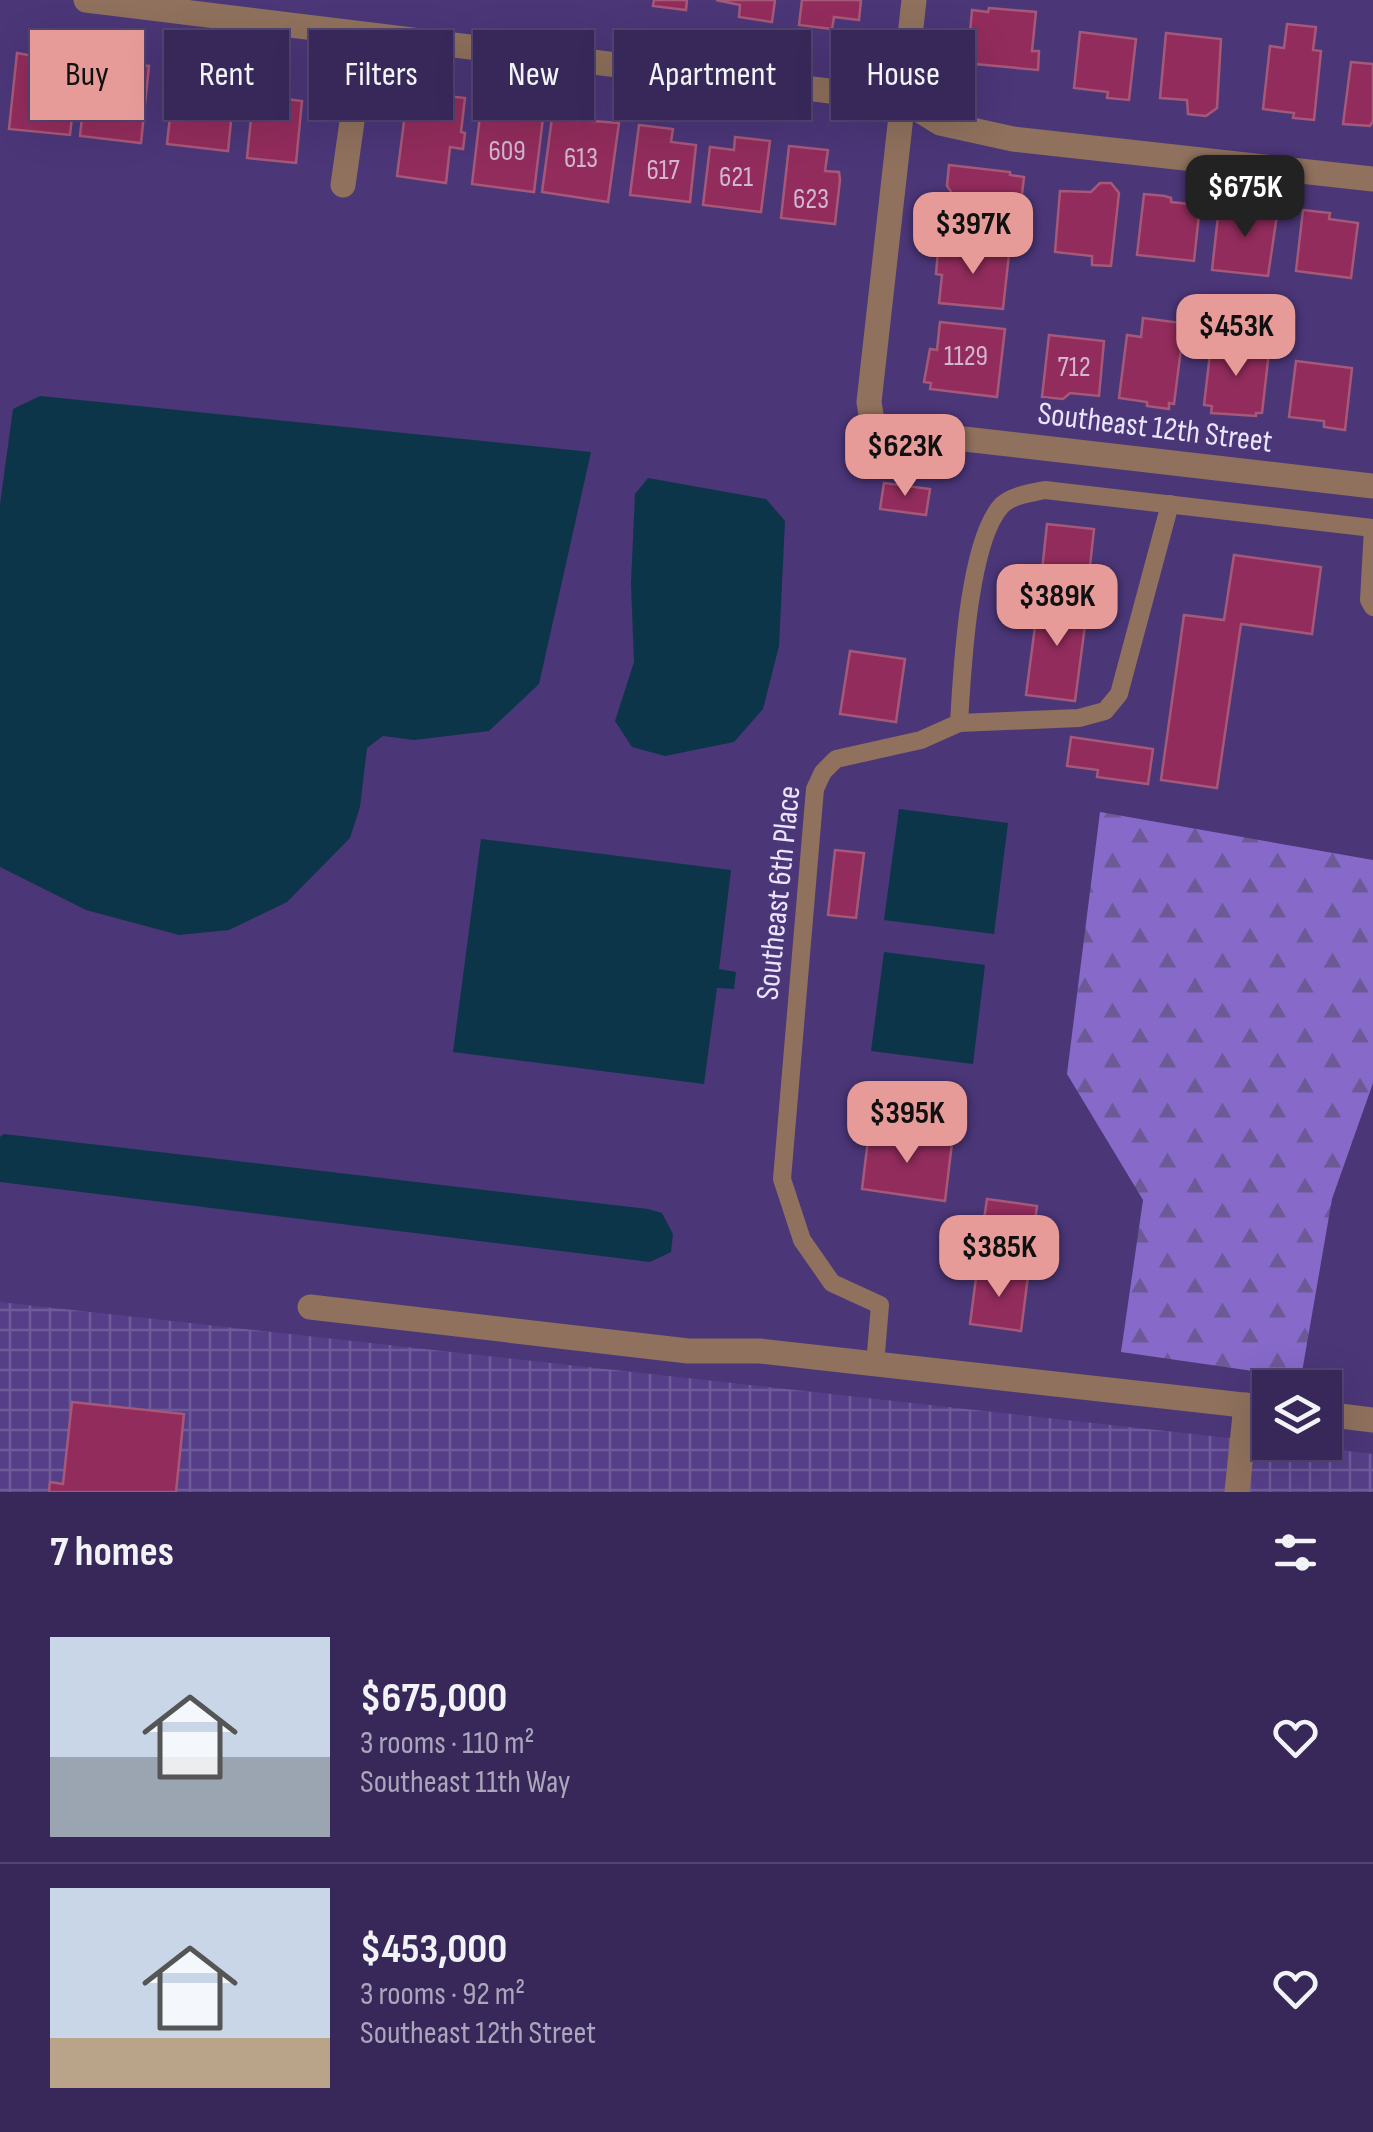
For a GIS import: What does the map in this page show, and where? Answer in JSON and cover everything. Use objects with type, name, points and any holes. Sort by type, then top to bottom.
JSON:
[{"type":"street","points":[[86,0],[318,30]]},
{"type":"street","points":[[911,30],[914,0]]},
{"type":"street","points":[[453,47],[831,91]]},
{"type":"street","points":[[343,185],[352,120]]},
{"type":"street","name":"Southeast 12th Street","points":[[901,120],[870,402],[872,421],[886,430],[1373,486]]},
{"type":"street","points":[[935,120],[1013,139],[1373,179]]},
{"type":"street","points":[[310,1307],[688,1351],[760,1351],[1252,1406]]},
{"type":"street","points":[[1342,1416],[1373,1420]]},
{"type":"street","points":[[1237,1492],[1252,1431]]},
{"type":"lane","points":[[1170,504],[1119,694],[1105,712],[1079,718],[959,722],[962,668],[978,563],[990,526],[1004,504],[1045,490],[1170,504],[1373,528],[1369,600],[1373,607]]},
{"type":"lane","name":"Southeast 6th Place","points":[[875,1365],[880,1305],[832,1282],[802,1240],[782,1178],[815,789],[823,772],[836,760],[921,740],[959,722]]},
{"type":"shaded area","points":[[0,1302],[1252,1441],[1252,1460],[1342,1460],[1342,1451],[1373,1454],[1373,1492],[0,1492]]},
{"type":"green space","points":[[1100,812],[1373,860],[1373,1083],[1332,1199],[1302,1370],[1252,1371],[1121,1352],[1143,1200],[1067,1074]]},
{"type":"water","points":[[40,396],[591,452],[539,684],[489,731],[414,740],[383,736],[367,748],[360,807],[350,838],[287,902],[229,930],[179,935],[86,910],[0,867],[0,504],[13,409]]},
{"type":"water","points":[[648,478],[766,499],[785,521],[779,646],[763,709],[734,742],[665,756],[632,747],[615,721],[634,662],[631,583],[635,494]]},
{"type":"water","points":[[899,809],[1008,823],[994,934],[884,920]]},
{"type":"water","points":[[481,839],[731,870],[719,969],[736,972],[734,989],[717,988],[704,1084],[453,1052]]},
{"type":"water","points":[[884,952],[985,965],[973,1064],[871,1051]]},
{"type":"water","points":[[4,1134],[648,1209],[662,1213],[673,1234],[671,1252],[650,1262],[0,1182],[0,1137]]},
{"type":"building","points":[[654,0],[687,0],[686,10],[653,6]]},
{"type":"building","points":[[716,0],[775,0],[772,22],[739,17],[740,5]]},
{"type":"building","points":[[802,0],[861,0],[859,20],[834,17],[832,29],[799,25]]},
{"type":"building","points":[[989,8],[1036,12],[1032,51],[1039,51],[1038,70],[975,64],[972,10],[988,12]]},
{"type":"building","points":[[1287,24],[1316,27],[1313,50],[1321,51],[1314,120],[1263,109],[1270,46],[1284,48]]},
{"type":"building","points":[[1080,32],[1136,39],[1129,100],[1107,98],[1108,92],[1074,88]]},
{"type":"building","points":[[1166,33],[1221,39],[1217,108],[1206,116],[1188,114],[1187,100],[1160,98]]},
{"type":"building","points":[[17,53],[30,55],[30,120],[72,120],[70,135],[9,129]]},
{"type":"building","points":[[1351,62],[1373,64],[1370,126],[1343,124]]},
{"type":"building","points":[[144,66],[149,66],[144,114]]},
{"type":"building","points":[[453,97],[465,98],[463,149],[450,147],[446,183],[397,176],[404,120],[453,120]]},
{"type":"building","points":[[289,99],[302,101],[296,163],[247,158],[251,120],[289,120]]},
{"type":"building","points":[[82,120],[143,120],[141,143],[80,136]]},
{"type":"building","points":[[170,120],[231,120],[228,151],[167,144]]},
{"type":"building","points":[[479,120],[543,120],[534,192],[472,184]]},
{"type":"building","points":[[552,120],[619,123],[608,202],[542,192]]},
{"type":"building","points":[[639,125],[673,129],[671,142],[696,145],[690,202],[630,195]]},
{"type":"building","points":[[735,137],[770,141],[761,212],[703,205],[710,147],[734,150]]},
{"type":"building","points":[[789,146],[828,150],[825,171],[839,172],[840,180],[835,224],[781,218]]},
{"type":"building","points":[[949,165],[1024,177],[1021,203],[1007,203],[1004,227],[949,221]]},
{"type":"building","points":[[1100,183],[1111,183],[1119,193],[1111,266],[1092,265],[1092,256],[1055,252],[1060,191],[1091,192]]},
{"type":"building","points":[[1144,194],[1200,205],[1194,261],[1137,255]]},
{"type":"building","points":[[1247,204],[1271,207],[1270,214],[1277,215],[1268,276],[1212,270],[1219,207],[1247,211]]},
{"type":"building","points":[[1303,210],[1330,213],[1329,219],[1358,223],[1351,278],[1296,271]]},
{"type":"building","points":[[947,245],[1009,254],[1003,309],[939,303],[942,275],[936,274],[938,251],[947,252]]},
{"type":"building","points":[[1143,318],[1181,323],[1174,404],[1169,403],[1169,409],[1119,398],[1127,335],[1141,337]]},
{"type":"building","points":[[940,322],[1005,329],[997,397],[930,389],[931,383],[924,382],[930,349],[937,350]]},
{"type":"building","points":[[1049,335],[1104,341],[1099,396],[1070,393],[1063,399],[1042,397]]},
{"type":"building","points":[[1212,337],[1232,340],[1231,347],[1269,352],[1262,413],[1211,413],[1212,406],[1204,405]]},
{"type":"building","points":[[1296,361],[1352,368],[1345,430],[1324,427],[1324,421],[1289,417]]},
{"type":"building","points":[[884,483],[930,489],[926,515],[880,509]]},
{"type":"building","points":[[1047,524],[1094,529],[1088,585],[1041,580]]},
{"type":"building","points":[[1234,555],[1321,567],[1312,634],[1241,624],[1217,788],[1161,780],[1184,615],[1224,620]]},
{"type":"building","points":[[1039,596],[1088,603],[1075,701],[1026,695]]},
{"type":"building","points":[[850,651],[905,659],[896,722],[840,714]]},
{"type":"building","points":[[1071,737],[1153,749],[1148,784],[1097,777],[1098,770],[1067,766]]},
{"type":"building","points":[[835,850],[864,853],[856,918],[828,915]]},
{"type":"building","points":[[869,1132],[952,1143],[945,1201],[862,1189]]},
{"type":"building","points":[[987,1199],[1037,1206],[1030,1260],[979,1254]]},
{"type":"building","points":[[977,1270],[1028,1276],[1021,1331],[970,1324]]},
{"type":"building","points":[[72,1402],[184,1414],[176,1492],[49,1492],[50,1482],[63,1484]]}]
